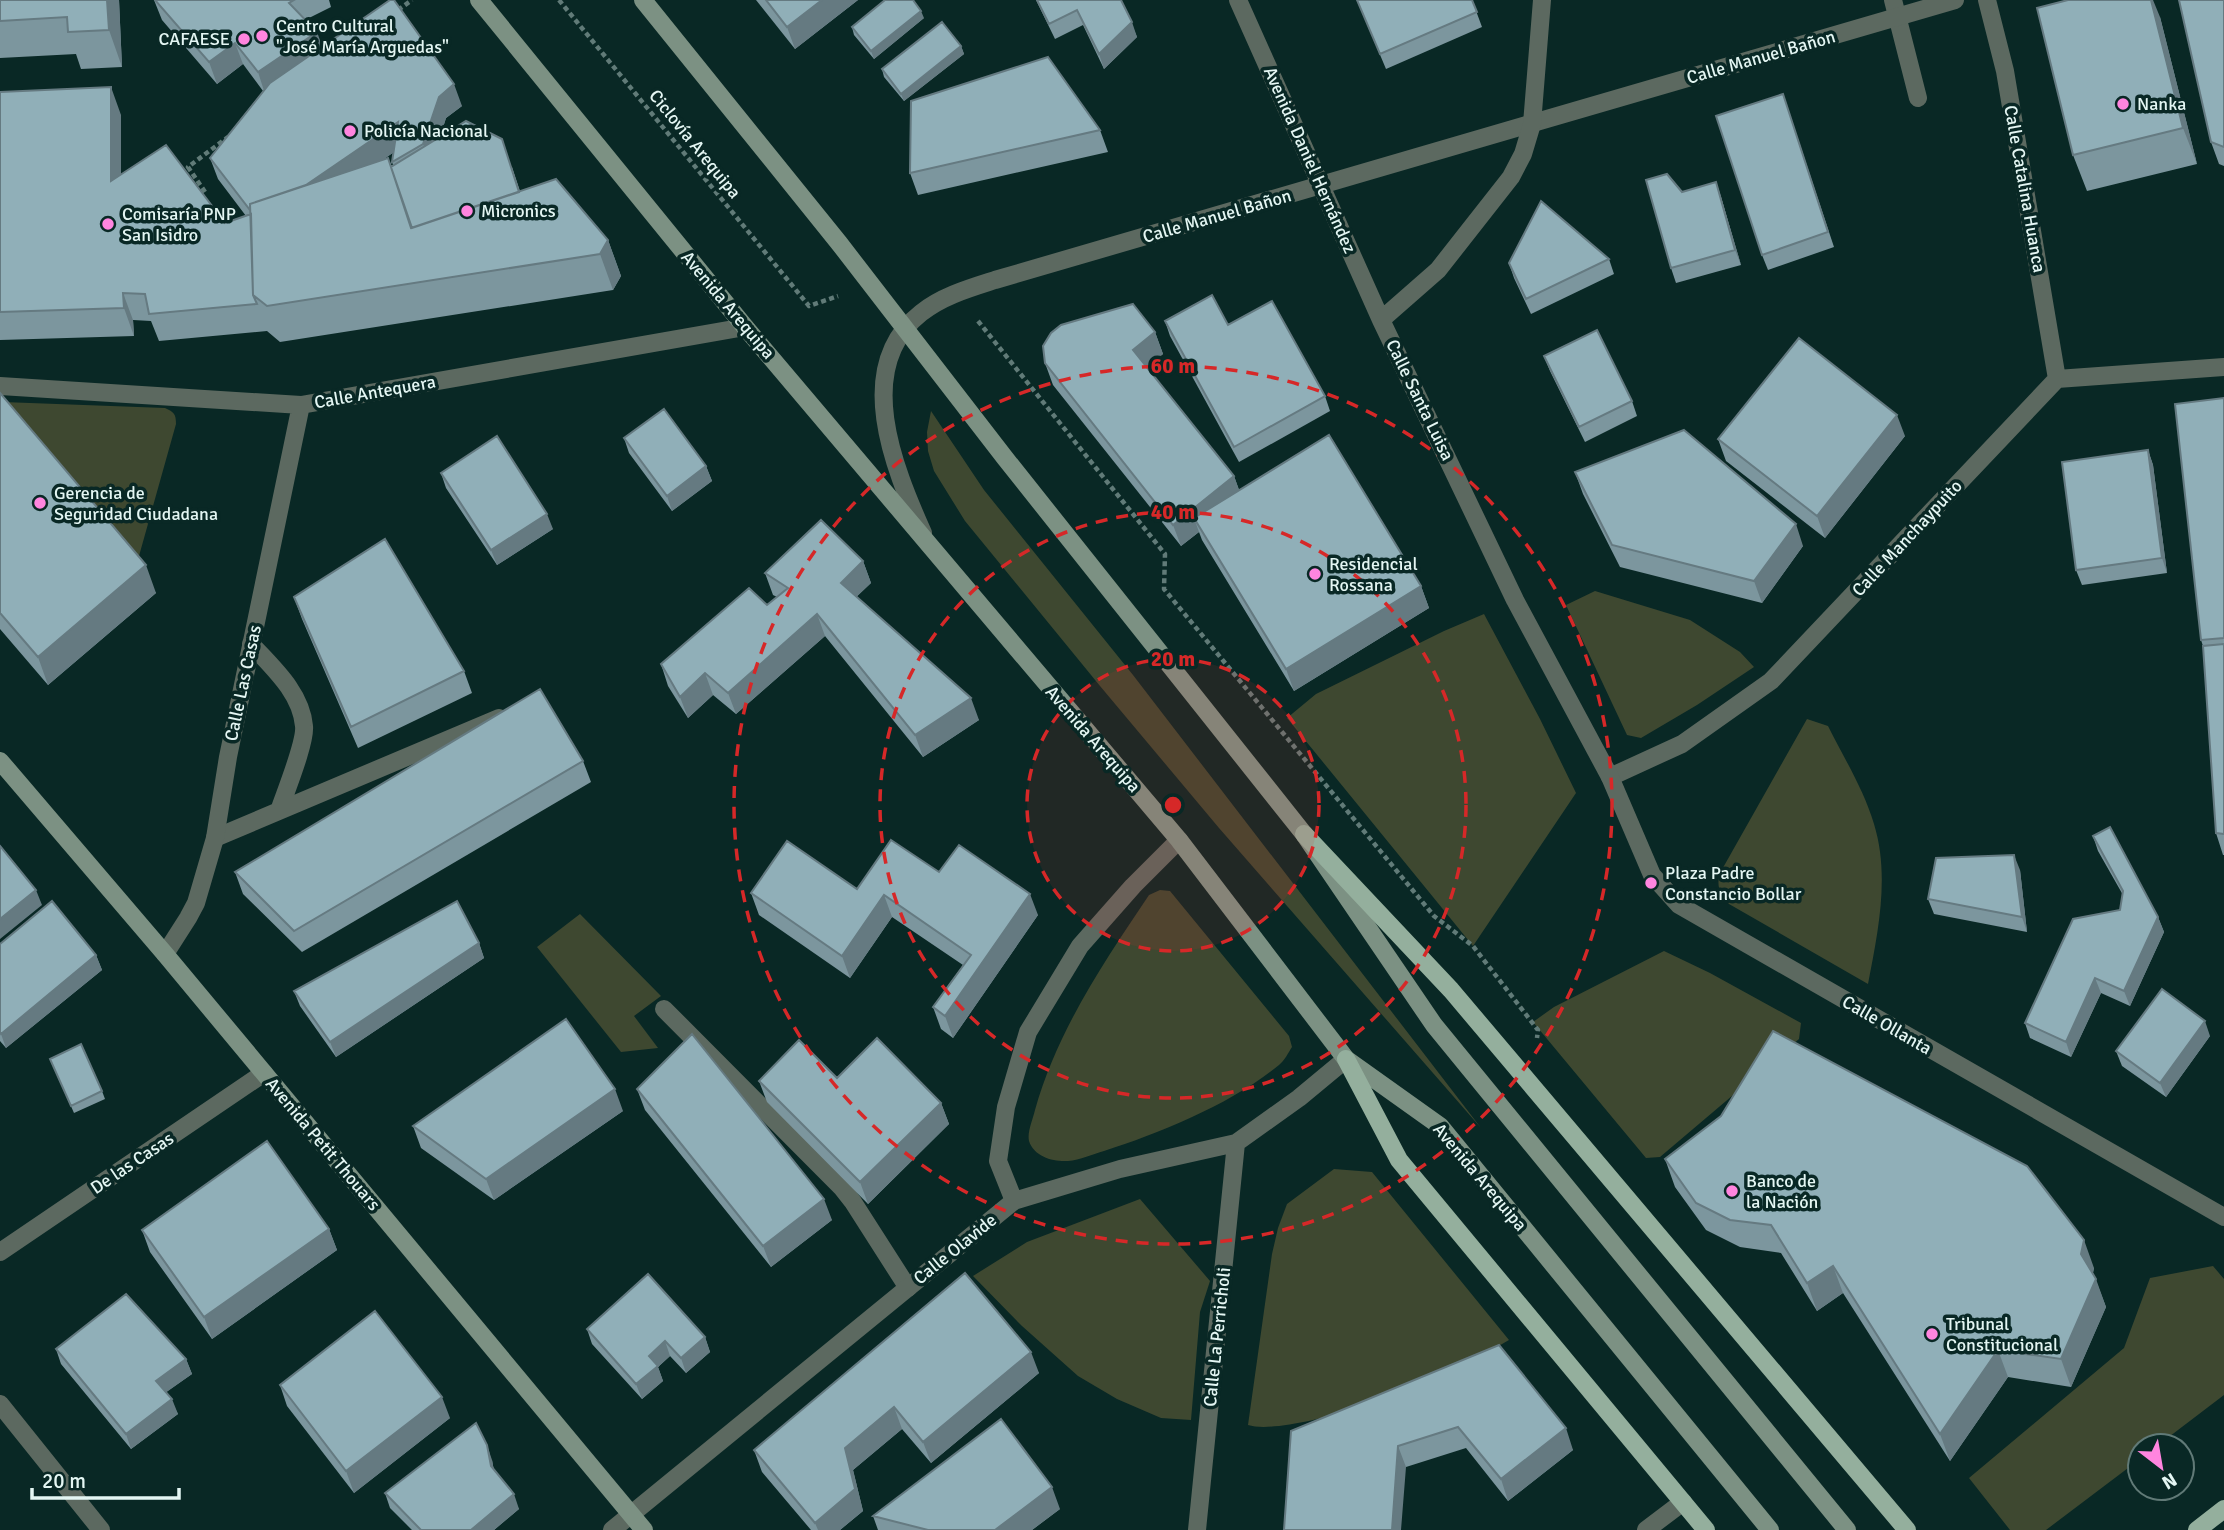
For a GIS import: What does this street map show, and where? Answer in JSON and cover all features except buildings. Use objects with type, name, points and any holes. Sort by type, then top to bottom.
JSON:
[{"type":"main road","name":"Avenida Arequipa","points":[[480,0],[746,327],[1179,840],[1346,1059],[1440,1126],[1770,1530]]},
{"type":"main road","points":[[643,0],[906,328],[1304,834],[1434,1025],[1847,1530]]},
{"type":"main road","name":"Avenida Petit Thouars","points":[[0,761],[165,954],[644,1530]]},
{"type":"main road","points":[[1304,834],[1451,990],[1907,1530]]},
{"type":"main road","points":[[1346,1059],[1399,1160],[1706,1530]]},
{"type":"main road","points":[[2197,1530],[2224,1509]]},
{"type":"street","name":"Avenida Daniel Hernández","points":[[1238,0],[1381,320]]},
{"type":"street","name":"Calle Santa Luisa","points":[[1542,0],[1532,124],[1523,154],[1511,177],[1438,270],[1381,320],[1515,600],[1611,777]]},
{"type":"street","name":"Calle Manuel Bañon","points":[[927,542],[898,472],[888,439],[883,392],[887,365],[896,342],[922,312],[946,299],[976,286],[1532,124],[1895,8],[1955,0]]},
{"type":"street","name":"Calle Catalina Huanca","points":[[1987,0],[2005,71],[2057,379]]},
{"type":"street","points":[[1895,8],[1918,98]]},
{"type":"street","name":"Calle Antequera","points":[[0,386],[301,405],[746,327]]},
{"type":"street","points":[[2057,379],[2224,367]]},
{"type":"street","name":"Calle Manchaypuito","points":[[1611,777],[1682,744],[1771,681],[2057,379]]},
{"type":"street","name":"Calle Las Casas","points":[[165,954],[196,903],[215,838],[228,757],[301,405]]},
{"type":"street","points":[[251,644],[286,682],[297,703],[304,726],[303,740],[279,811]]},
{"type":"street","points":[[215,838],[505,715]]},
{"type":"street","name":"Calle Ollanta","points":[[1611,777],[1652,875],[1679,905],[2224,1217]]},
{"type":"street","points":[[1014,1201],[998,1161],[1006,1107],[1028,1032],[1080,946],[1133,886],[1179,840]]},
{"type":"street","points":[[664,1009],[842,1188],[908,1288]]},
{"type":"street","name":"Calle Olavide","points":[[612,1530],[1014,1201],[1119,1169],[1236,1143],[1299,1098],[1346,1059]]},
{"type":"street","name":"De las Casas","points":[[0,1252],[264,1073]]},
{"type":"street","name":"Calle La Perricholi","points":[[1197,1530],[1236,1143]]},
{"type":"street","points":[[0,1404],[101,1530]]},
{"type":"street","points":[[1646,1530],[1683,1502]]},
{"type":"path","points":[[389,17],[412,0]]},
{"type":"path","name":"Ciclovía Arequipa","points":[[559,0],[809,306]]},
{"type":"path","points":[[205,192],[188,167],[233,133]]},
{"type":"green space","points":[[3,402],[165,408],[174,414],[176,424],[139,556]]},
{"type":"green space","points":[[931,411],[984,490],[1133,675],[1481,1128],[1219,828],[965,521],[934,471],[928,451],[927,432]]},
{"type":"green space","points":[[1595,591],[1690,620],[1740,652],[1754,667],[1641,738],[1627,735],[1566,605]]},
{"type":"green space","points":[[1484,614],[1576,793],[1473,946],[1287,718],[1316,694]]},
{"type":"green space","points":[[1807,719],[1828,726],[1865,799],[1879,844],[1881,904],[1868,984],[1729,904],[1719,886],[1720,873]]},
{"type":"green space","points":[[1160,890],[1170,891],[1289,1036],[1292,1047],[1281,1063],[1261,1079],[1196,1116],[1082,1158],[1063,1161],[1040,1155],[1029,1141],[1029,1134],[1044,1081],[1056,1052],[1083,998],[1115,946],[1149,895]]},
{"type":"green space","points":[[580,914],[661,996],[634,1016],[658,1048],[621,1052],[537,947]]},
{"type":"green space","points":[[1664,951],[1801,1023],[1799,1039],[1660,1157],[1646,1158],[1533,1022],[1554,1007]]},
{"type":"green space","points":[[1334,1169],[1372,1172],[1509,1340],[1448,1376],[1371,1404],[1287,1425],[1248,1425],[1278,1228],[1287,1204]]},
{"type":"green space","points":[[1140,1199],[1210,1281],[1200,1312],[1191,1420],[1161,1418],[1117,1399],[1078,1376],[1022,1326],[973,1276],[1027,1242]]},
{"type":"green space","points":[[2213,1266],[2224,1279],[2224,1395],[2175,1432],[2126,1432],[2126,1470],[2046,1530],[2010,1530],[1969,1478],[2124,1348],[2150,1278]]},
{"type":"place","name":"Centro Cultural \"José María Arguedas\"","points":[[262,36]]},
{"type":"place","name":"CAFAESE","points":[[244,39]]},
{"type":"place","name":"Nanka","points":[[2123,104]]},
{"type":"place","name":"Policía Nacional","points":[[350,131]]},
{"type":"place","name":"Micronics","points":[[467,211]]},
{"type":"place","name":"Comisaría PNP San Isidro","points":[[108,224]]},
{"type":"place","name":"Gerencia de Seguridad Ciudadana","points":[[40,503]]},
{"type":"place","name":"Residencial Rossana","points":[[1315,574]]},
{"type":"place","name":"Plaza Padre Constancio Bollar","points":[[1651,883]]},
{"type":"place","name":"Banco de la Nación","points":[[1732,1191]]},
{"type":"place","name":"Tribunal Constitucional","points":[[1932,1334]]}]
